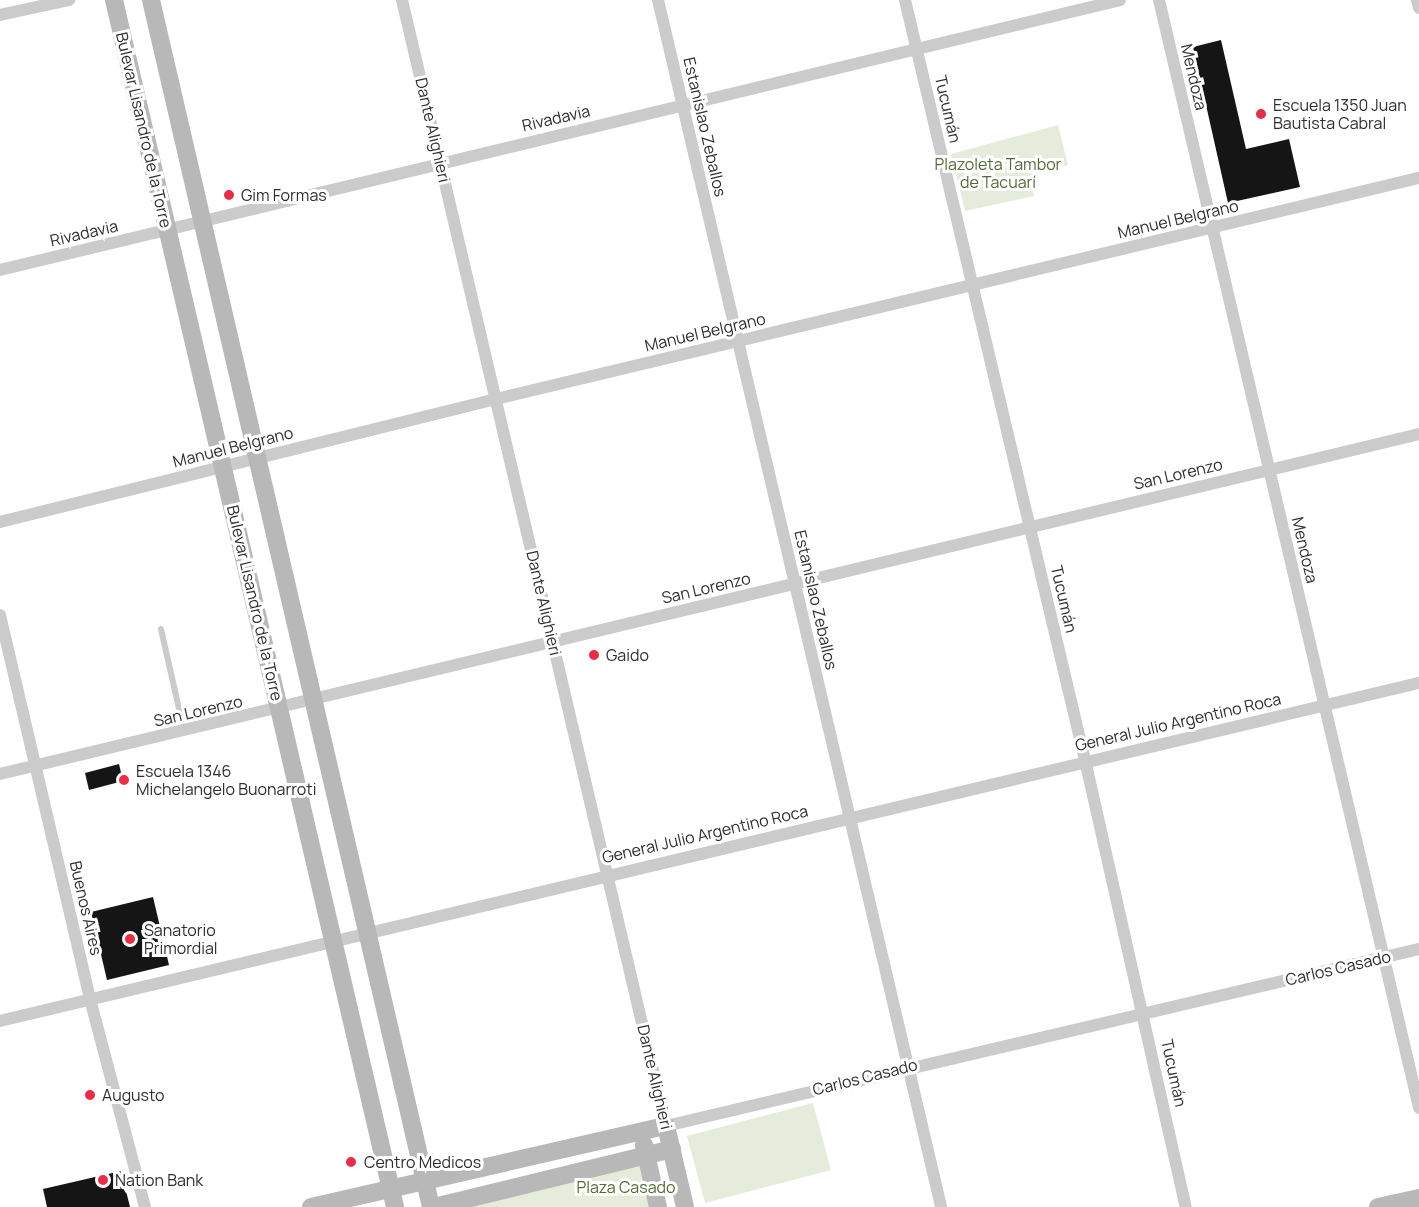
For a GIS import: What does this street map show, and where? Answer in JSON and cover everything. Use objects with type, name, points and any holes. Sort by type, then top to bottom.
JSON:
[{"type":"main road","name":"Bulevar Lisandro de la Torre","points":[[114,0],[395,1207]]},
{"type":"main road","points":[[151,0],[432,1207],[672,1149]]},
{"type":"main road","name":"Carlos Casado","points":[[311,1207],[666,1126]]},
{"type":"main road","name":"Dante Alighieri","points":[[666,1126],[685,1207]]},
{"type":"main road","name":"Dante Alighieri","points":[[642,1131],[658,1207]]},
{"type":"main road","points":[[1378,1207],[1419,1198]]},
{"type":"street","points":[[0,15],[69,0]]},
{"type":"street","name":"Dante Alighieri","points":[[402,0],[666,1126]]},
{"type":"street","name":"Estanislao Zeballos","points":[[658,0],[941,1207]]},
{"type":"street","name":"Tucumán","points":[[905,0],[1085,760],[1186,1207]]},
{"type":"street","name":"Rivadavia","points":[[0,270],[1120,0]]},
{"type":"street","name":"Mendoza","points":[[1159,0],[1419,1108]]},
{"type":"street","points":[[1417,0],[1419,8]]},
{"type":"street","name":"Manuel Belgrano","points":[[0,522],[496,399],[1419,178]]},
{"type":"street","name":"San Lorenzo","points":[[0,774],[314,701],[553,641],[1419,434]]},
{"type":"street","name":"Buenos Aires","points":[[0,615],[90,999],[145,1207]]},
{"type":"street","name":"General Julio Argentino Roca","points":[[0,1021],[1085,760],[1419,683]]},
{"type":"street","name":"Carlos Casado","points":[[666,1126],[907,1066],[1419,949]]},
{"type":"lane","points":[[161,629],[184,731]]},
{"type":"green space","name":"Plazoleta Tambor de Tacuarí","points":[[1058,125],[1068,165],[1030,175],[1034,196],[965,211],[951,154]]},
{"type":"green space","points":[[813,1103],[831,1170],[705,1203],[687,1136]]},
{"type":"green space","name":"Plaza Casado","points":[[644,1163],[654,1207],[454,1207]]},
{"type":"building","points":[[1221,40],[1246,149],[1289,139],[1300,187],[1228,203],[1193,47]]},
{"type":"building","points":[[119,764],[123,781],[89,790],[85,773]]},
{"type":"building","name":"Sanatorio Primordial","points":[[153,897],[169,965],[107,980],[91,912]]},
{"type":"building","name":"Nation Bank","points":[[121,1171],[130,1207],[47,1207],[43,1189]]},
{"type":"place","name":"Escuela 1350 Juan Bautista Cabral","points":[[1261,114]]},
{"type":"place","name":"Gim Formas","points":[[229,195]]},
{"type":"place","name":"Gaido","points":[[594,655]]},
{"type":"place","name":"Escuela 1346 Michelangelo Buonarroti","points":[[124,780]]},
{"type":"place","name":"Sanatorio Primordial","points":[[130,939]]},
{"type":"place","name":"Augusto","points":[[90,1095]]},
{"type":"place","name":"Centro Medicos","points":[[351,1162]]},
{"type":"place","name":"Nation Bank","points":[[103,1180]]}]
